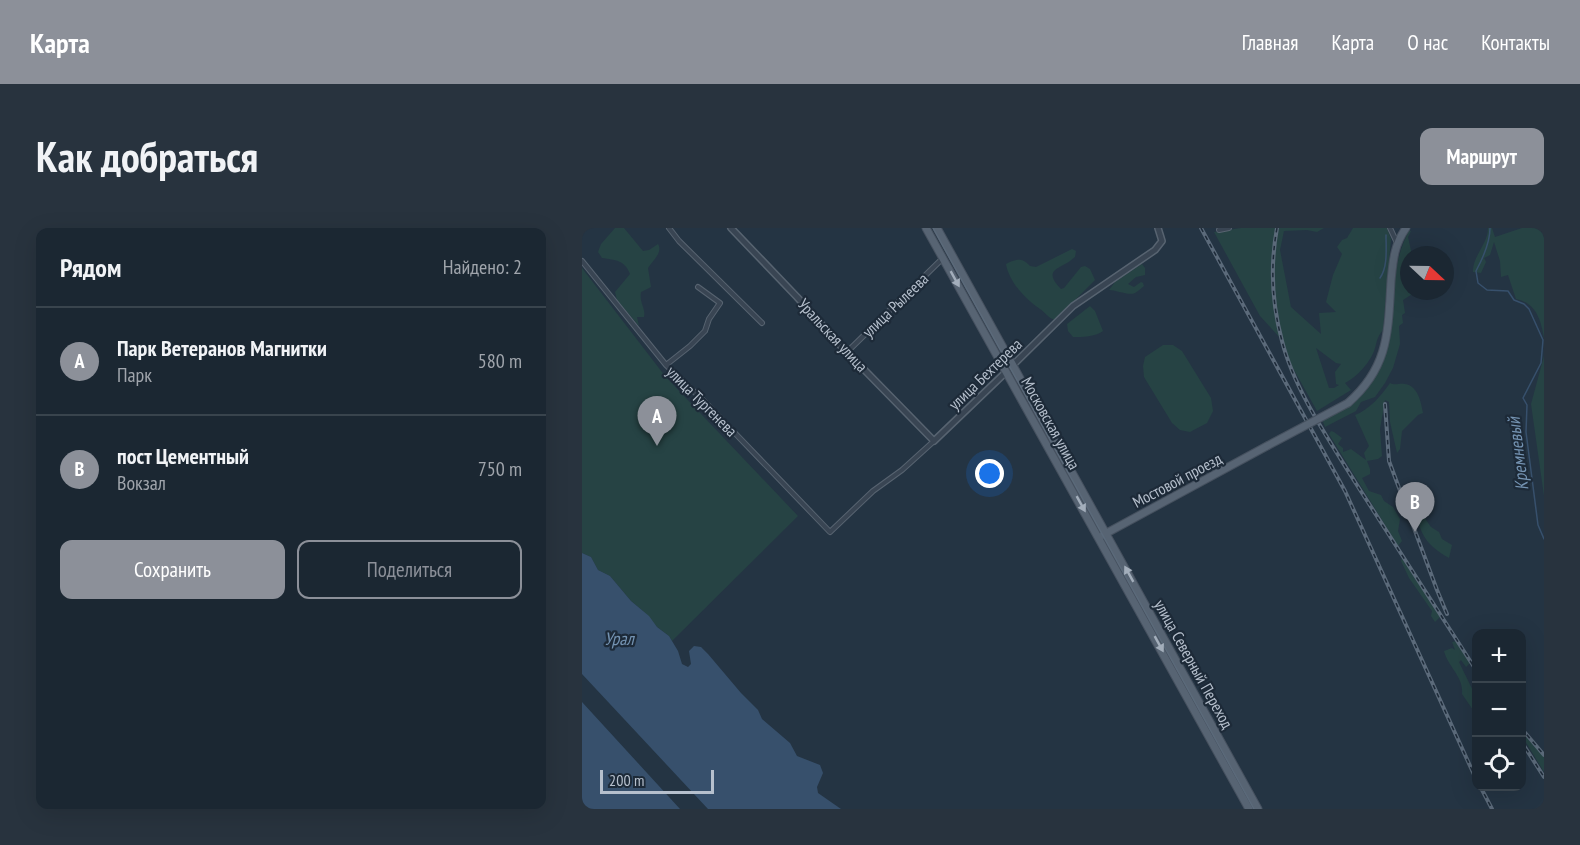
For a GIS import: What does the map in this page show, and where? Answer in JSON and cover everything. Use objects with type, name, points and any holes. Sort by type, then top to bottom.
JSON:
[{"type":"main road","name":"Московская улица","points":[[926,228],[1099,538]]},
{"type":"main road","name":"Московская улица","points":[[937,228],[1107,533]]},
{"type":"main road","name":"Мостовой проезд","points":[[1099,538],[1348,403],[1362,391],[1373,376],[1384,351],[1392,260],[1397,243],[1406,228]]},
{"type":"main road","name":"улица Бехтерева","points":[[1006,372],[1013,365]]},
{"type":"main road","name":"улица Северный Переход","points":[[1107,533],[1258,809]]},
{"type":"main road","name":"улица Северный Переход","points":[[1099,538],[1249,809]]},
{"type":"street","points":[[669,228],[679,241],[762,322]]},
{"type":"street","name":"Уральская улица","points":[[731,228],[934,441]]},
{"type":"street","name":"улица Бехтерева","points":[[1013,365],[1073,306],[1155,250],[1162,240],[1158,228]]},
{"type":"street","points":[[1220,230],[1229,228]]},
{"type":"street","points":[[1390,228],[1397,243]]},
{"type":"street","name":"улица Рылеева","points":[[847,352],[944,258]]},
{"type":"street","name":"улица Тургенева","points":[[582,261],[666,365],[705,402],[830,532]]},
{"type":"street","points":[[666,365],[705,331],[709,319],[720,303],[698,287]]},
{"type":"street","name":"улица Бехтерева","points":[[830,532],[873,491],[902,470],[934,441],[1006,372]]},
{"type":"green space","points":[[615,228],[624,228],[643,251],[658,244],[659,247],[658,253],[648,268],[651,287],[641,292],[644,317],[637,317],[639,326],[617,300],[615,292],[630,274],[628,269],[619,262],[602,258],[598,252],[601,244]]},
{"type":"green space","points":[[1241,228],[1324,228],[1317,232],[1284,231],[1280,250],[1291,307],[1321,334],[1319,313],[1336,312],[1326,302],[1333,275],[1342,254],[1337,247],[1342,240],[1347,238],[1353,228],[1387,228],[1391,239],[1383,330],[1367,364],[1345,383],[1351,390],[1317,411],[1289,361],[1282,340],[1260,316],[1214,232]],"holes":[[[1316,348],[1336,363],[1341,364],[1335,372],[1336,384],[1339,385],[1329,388]]]},
{"type":"green space","points":[[1488,228],[1492,228],[1495,237],[1522,228],[1544,228],[1544,338],[1533,308],[1516,299],[1508,275],[1501,277],[1500,261],[1494,242],[1490,255],[1484,258],[1486,262],[1481,273],[1473,272],[1475,261],[1486,240]]},
{"type":"green space","points":[[1411,231],[1408,237],[1410,246],[1403,246]]},
{"type":"green space","points":[[1072,249],[1076,251],[1075,257],[1055,270],[1053,277],[1055,282],[1061,289],[1064,288],[1081,267],[1085,266],[1090,269],[1095,280],[1055,320],[1029,301],[1019,290],[1006,264],[1019,260],[1036,267]]},
{"type":"green space","points":[[1400,254],[1400,300],[1403,300],[1405,313],[1402,315],[1403,323],[1399,326],[1400,344],[1393,368],[1375,397],[1361,402],[1356,411],[1325,427],[1322,419],[1360,395],[1377,373],[1390,334],[1396,271]]},
{"type":"green space","points":[[1142,264],[1145,268],[1145,275],[1136,277],[1128,284],[1134,287],[1143,283],[1144,286],[1138,291],[1129,294],[1109,290],[1115,282]]},
{"type":"green space","points":[[582,268],[665,376],[798,516],[672,641],[631,601],[610,576],[598,570],[591,557],[582,553]]},
{"type":"green space","points":[[1090,306],[1095,311],[1103,331],[1092,336],[1073,337],[1068,331],[1067,324]]},
{"type":"green space","points":[[1163,345],[1173,345],[1182,351],[1211,398],[1213,411],[1207,423],[1190,432],[1180,430],[1172,423],[1144,377],[1145,357]]},
{"type":"green space","points":[[1544,356],[1544,496],[1531,404]]},
{"type":"green space","points":[[1390,383],[1405,384],[1413,388],[1418,395],[1423,413],[1402,431],[1400,449],[1397,453],[1390,422],[1389,402],[1385,400],[1380,429],[1382,456],[1367,461],[1370,474],[1362,478],[1369,491],[1381,495],[1384,501],[1393,507],[1400,519],[1398,531],[1402,541],[1398,546],[1329,434],[1331,431],[1342,438],[1338,444],[1343,448],[1343,452],[1351,449],[1366,460],[1364,453],[1369,446],[1355,415],[1375,402]]},
{"type":"green space","points":[[1414,505],[1420,505],[1431,527],[1439,532],[1442,539],[1452,545],[1449,558],[1434,548],[1424,537]]},
{"type":"green space","points":[[1402,558],[1440,617],[1435,622],[1431,616],[1432,611],[1409,578],[1401,561]]},
{"type":"green space","points":[[1456,641],[1470,663],[1466,667],[1461,660],[1459,662],[1472,689],[1472,709],[1462,694],[1461,682],[1444,651],[1452,648],[1455,650],[1452,642]]},
{"type":"green space","points":[[1526,735],[1544,757],[1544,772],[1526,743]]},
{"type":"water","name":"Урал","points":[[582,553],[591,557],[598,570],[610,576],[631,601],[669,636],[678,651],[682,664],[688,667],[691,664],[689,651],[694,646],[701,647],[758,710],[762,719],[790,743],[797,756],[820,765],[823,773],[817,787],[818,793],[841,809],[708,809],[582,674]]},
{"type":"water","points":[[582,702],[680,809],[582,809]]},
{"type":"waterway","name":"Кремневый","points":[[1490,228],[1484,256],[1476,271],[1478,283],[1487,290],[1508,291],[1514,300],[1524,304],[1529,309],[1543,340],[1541,363],[1523,398],[1527,405],[1526,432],[1538,525],[1544,539]]},
{"type":"waterway","points":[[1380,278],[1385,263],[1386,235]]},
{"type":"tram line","points":[[933,228],[1254,809]]},
{"type":"railway","points":[[1201,228],[1345,491],[1472,770]]},
{"type":"railway","points":[[1277,228],[1273,256],[1274,299],[1282,341],[1295,377],[1334,449],[1472,664]]},
{"type":"railway","points":[[1385,404],[1389,461],[1447,614]]},
{"type":"railway","points":[[1526,734],[1544,755]]},
{"type":"railway","points":[[1526,749],[1544,777]]},
{"type":"railway","points":[[1483,791],[1492,809]]},
{"type":"place","name":"Парк Ветеранов Магнитки","points":[[657,446]]},
{"type":"place","name":"пост Цементный","points":[[1415,532]]}]
